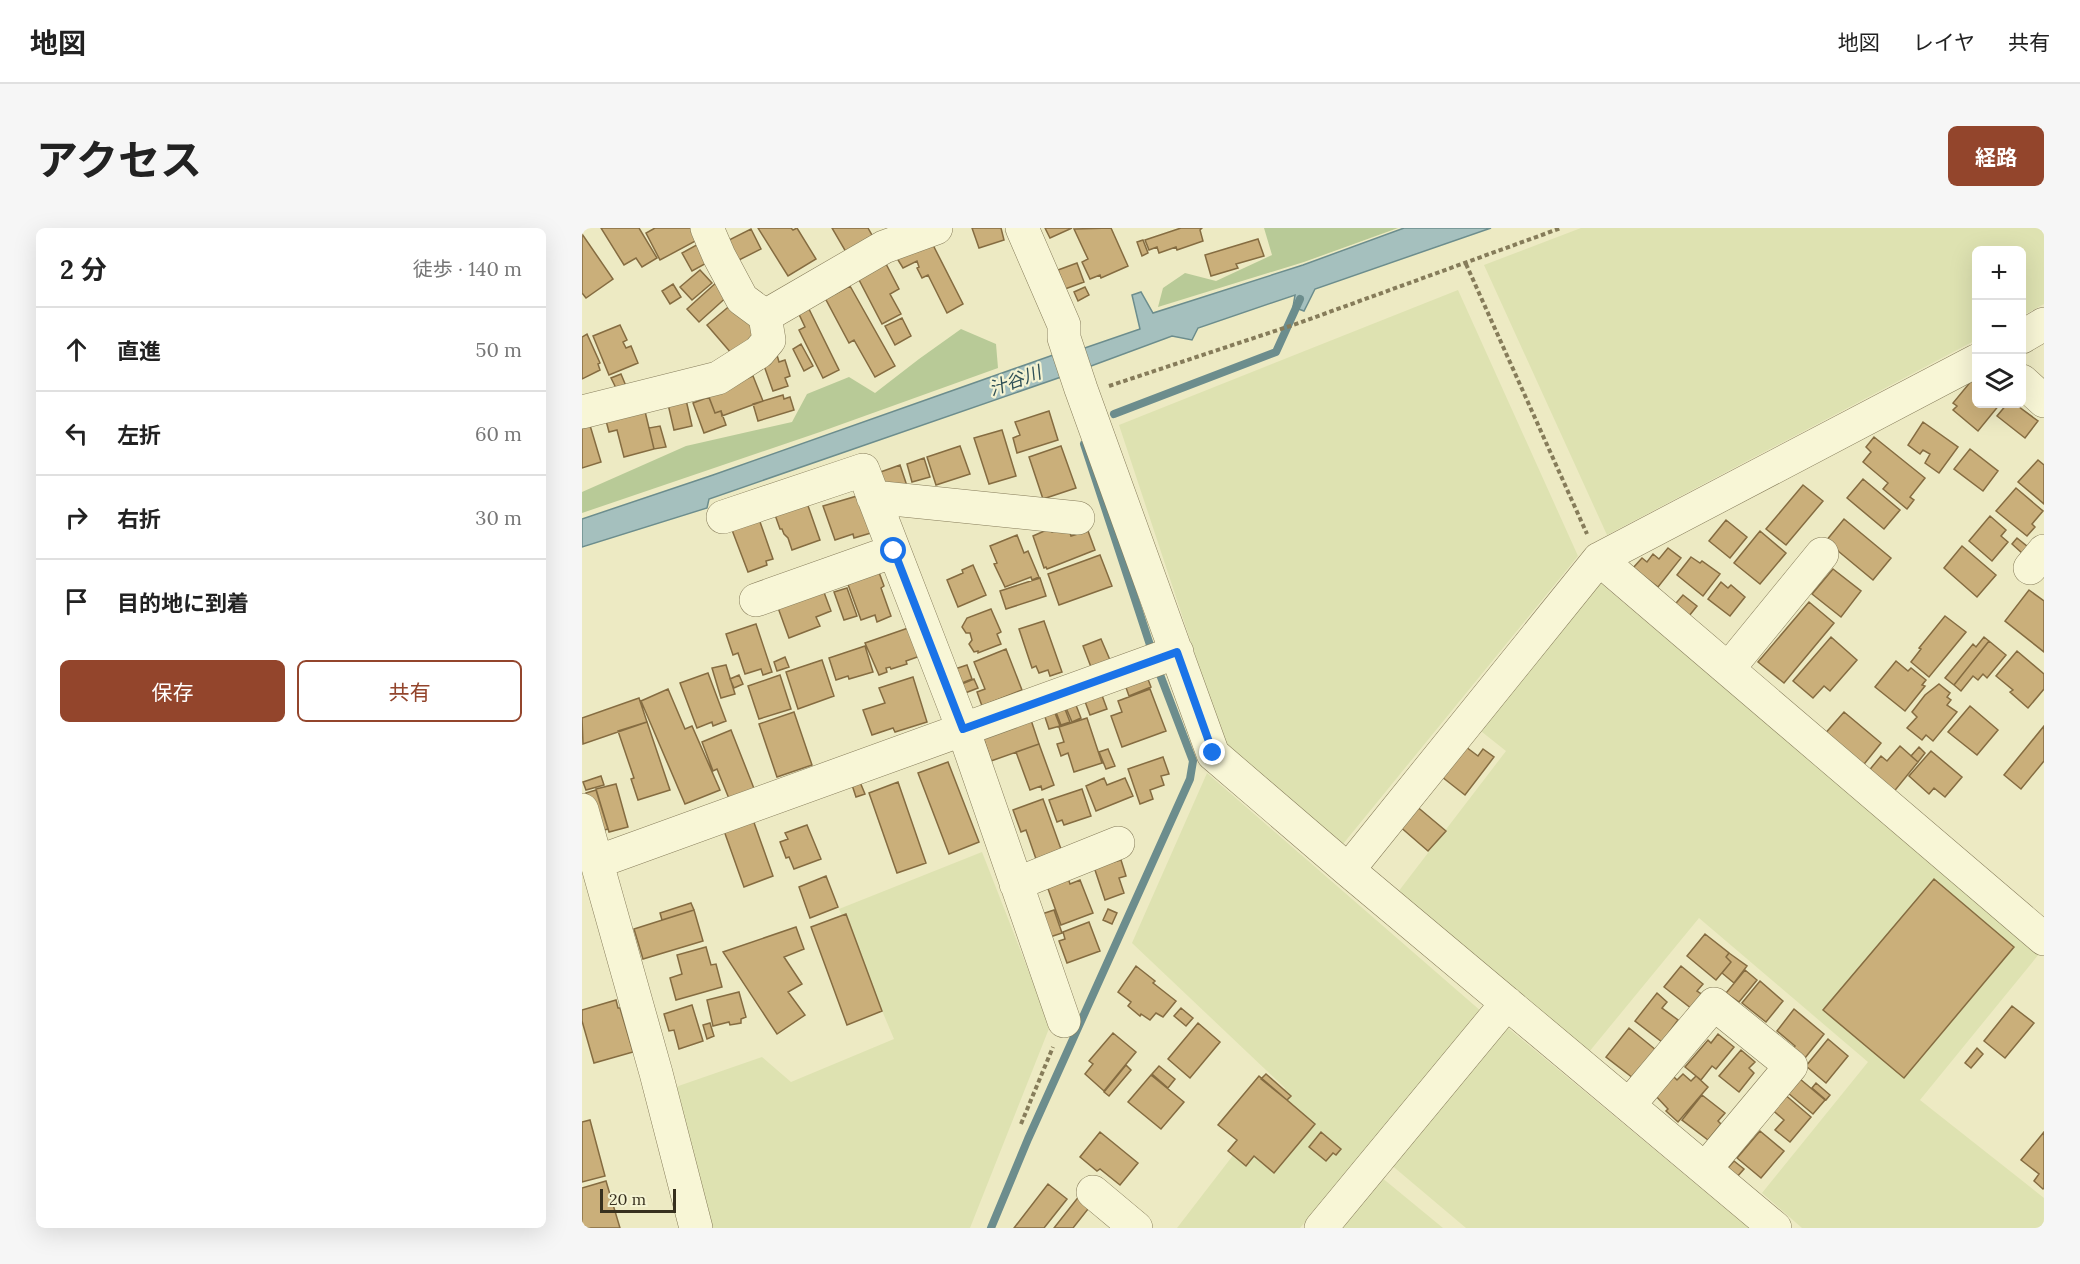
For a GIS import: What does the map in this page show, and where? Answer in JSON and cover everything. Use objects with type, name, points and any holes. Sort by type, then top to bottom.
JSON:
[{"type":"street","points":[[582,412],[718,378],[759,352],[769,340],[765,316],[742,299],[706,228]]},
{"type":"street","points":[[765,316],[880,237],[936,228]]},
{"type":"street","points":[[1022,228],[1064,325],[1064,338],[1082,392],[1213,753],[1348,870],[1775,1228]]},
{"type":"street","points":[[2026,335],[2044,324]]},
{"type":"street","points":[[1348,870],[1599,559],[1972,364]]},
{"type":"street","points":[[2026,384],[2044,400]]},
{"type":"street","points":[[723,517],[863,470],[963,729],[1064,1021]]},
{"type":"street","points":[[873,497],[1078,518]]},
{"type":"street","points":[[756,600],[894,551]]},
{"type":"street","points":[[1728,669],[1822,555]]},
{"type":"street","points":[[1599,559],[2044,939]]},
{"type":"street","points":[[597,862],[1177,652]]},
{"type":"street","points":[[582,810],[656,1073],[696,1228]]},
{"type":"street","points":[[1016,884],[1118,843]]},
{"type":"street","points":[[1321,1228],[1507,1003]]},
{"type":"street","points":[[1629,1105],[1714,1004],[1791,1066],[1705,1169]]},
{"type":"street","points":[[1093,1192],[1136,1228]]},
{"type":"path","points":[[1082,392],[1299,323],[1561,228]]},
{"type":"path","points":[[1466,264],[1599,559]]},
{"type":"path","points":[[1021,1124],[1064,1021]]},
{"type":"green space","points":[[1264,228],[1398,228],[1304,262],[1158,307],[1163,288],[1185,273],[1216,281],[1272,255]]},
{"type":"green space","points":[[1581,228],[2044,228],[2044,304],[2026,314],[2026,246],[1972,246],[1972,342],[1607,535],[1484,265]]},
{"type":"green space","points":[[1458,290],[1578,556],[1343,844],[1225,745],[1119,425]]},
{"type":"green space","points":[[961,329],[996,344],[998,368],[820,432],[582,513],[582,492],[686,446],[792,422],[807,394],[849,377],[875,393]]},
{"type":"green space","points":[[1598,581],[2039,954],[1920,1100],[2044,1198],[2044,1228],[1802,1228],[1762,1193],[1868,1062],[1699,918],[1589,1052],[1395,896],[1506,751],[1477,728]]},
{"type":"green space","points":[[1207,773],[1482,1012],[1300,1228],[1177,1228],[1285,1088],[1132,943]]},
{"type":"green space","points":[[982,852],[1050,1026],[970,1228],[704,1228],[664,1091],[762,1057],[791,1082],[894,1039],[839,909]]},
{"type":"green space","points":[[1502,1023],[1749,1228],[1466,1228],[1389,1163]]},
{"type":"green space","points":[[1381,1177],[1443,1228],[1337,1228]]},
{"type":"water","name":"汁谷川","points":[[1404,228],[1491,228],[1315,289],[1304,311],[1293,307],[1295,295],[1198,328],[1192,340],[1172,336],[1064,376],[709,499],[707,508],[582,547],[582,519],[1056,354],[1076,351],[1140,329],[1132,295],[1141,292],[1153,313],[1303,265]]},
{"type":"building","points":[[601,228],[639,228],[657,258],[642,267],[636,258],[624,265]]},
{"type":"building","points":[[655,228],[695,228],[701,238],[660,260],[646,233]]},
{"type":"building","points":[[758,228],[791,228],[793,230],[797,228],[816,259],[788,276]]},
{"type":"building","points":[[832,228],[868,228],[873,237],[846,252]]},
{"type":"building","points":[[972,228],[1001,228],[1004,240],[979,248]]},
{"type":"building","points":[[1045,228],[1072,228],[1050,238]]},
{"type":"building","points":[[1111,228],[1128,266],[1101,278],[1100,275],[1090,279],[1082,262],[1088,259],[1074,229]]},
{"type":"building","points":[[1181,228],[1202,228],[1200,230],[1203,241],[1177,250],[1176,247],[1159,253],[1157,247],[1149,250],[1145,240]]},
{"type":"building","points":[[751,229],[761,249],[735,262],[725,242]]},
{"type":"building","points":[[582,234],[613,279],[586,298],[582,293]]},
{"type":"building","points":[[1258,239],[1264,256],[1236,264],[1238,268],[1211,276],[1205,255]]},
{"type":"building","points":[[1143,240],[1148,253],[1142,256],[1137,242]]},
{"type":"building","points":[[931,241],[963,304],[947,313],[928,275],[922,278],[917,268],[919,267],[917,261],[903,268],[895,255]]},
{"type":"building","points":[[702,242],[712,260],[692,271],[682,253]]},
{"type":"building","points":[[884,260],[899,289],[890,294],[901,314],[882,324],[856,274]]},
{"type":"building","points":[[1077,263],[1084,282],[1065,289],[1058,270]]},
{"type":"building","points":[[700,270],[712,283],[692,300],[680,287]]},
{"type":"building","points":[[718,281],[730,294],[699,322],[687,309]]},
{"type":"building","points":[[673,284],[681,297],[670,304],[662,291]]},
{"type":"building","points":[[850,286],[895,366],[875,377],[854,340],[849,343],[824,296],[835,294]]},
{"type":"building","points":[[1085,287],[1089,295],[1078,301],[1074,292]]},
{"type":"building","points":[[733,303],[758,333],[732,354],[707,325]]},
{"type":"building","points":[[806,303],[839,370],[823,378],[799,330],[805,327],[796,308]]},
{"type":"building","points":[[902,318],[911,336],[895,345],[885,326]]},
{"type":"building","points":[[620,325],[627,340],[623,342],[626,348],[631,346],[638,363],[609,375],[593,336]]},
{"type":"building","points":[[587,334],[600,363],[598,364],[600,370],[582,379],[582,337]]},
{"type":"building","points":[[801,344],[813,366],[804,371],[793,349]]},
{"type":"building","points":[[777,355],[779,362],[785,360],[790,376],[785,378],[788,386],[773,391],[762,360]]},
{"type":"building","points":[[621,374],[626,386],[617,390],[611,378]]},
{"type":"building","points":[[753,376],[763,401],[722,416],[721,411],[715,413],[705,387],[737,382]]},
{"type":"building","points":[[1972,380],[1972,408],[1997,408],[1978,431],[1953,410],[1957,406],[1953,403]]},
{"type":"building","points":[[684,391],[692,426],[674,430],[667,400]]},
{"type":"building","points":[[783,395],[784,399],[790,397],[794,410],[758,421],[753,404]]},
{"type":"building","points":[[709,397],[715,413],[721,411],[726,425],[704,433],[693,403]]},
{"type":"building","points":[[643,403],[654,449],[624,457],[617,430],[609,432],[604,413]]},
{"type":"building","points":[[2004,408],[2020,408],[2038,421],[2025,438],[1997,416]]},
{"type":"building","points":[[1049,411],[1058,440],[1017,453],[1013,438],[1020,435],[1015,422]]},
{"type":"building","points":[[589,422],[601,462],[582,468],[582,424]]},
{"type":"building","points":[[1923,422],[1958,447],[1939,473],[1925,463],[1930,454],[1923,450],[1920,454],[1908,445]]},
{"type":"building","points":[[660,426],[666,447],[654,449],[649,428]]},
{"type":"building","points":[[1002,430],[1016,476],[989,484],[974,438]]},
{"type":"building","points":[[1874,437],[1925,478],[1910,497],[1914,500],[1907,509],[1883,489],[1888,483],[1863,462],[1871,452],[1866,447]]},
{"type":"building","points":[[960,446],[970,474],[936,485],[927,457]]},
{"type":"building","points":[[1061,446],[1076,488],[1043,499],[1029,457]]},
{"type":"building","points":[[1970,449],[1998,471],[1983,491],[1954,469]]},
{"type":"building","points":[[924,458],[930,477],[912,482],[907,464]]},
{"type":"building","points":[[2038,460],[2044,465],[2044,504],[2018,482]]},
{"type":"building","points":[[900,465],[907,486],[879,484],[875,474]]},
{"type":"building","points":[[1863,479],[1900,510],[1884,529],[1847,498]]},
{"type":"building","points":[[1803,485],[1823,501],[1786,545],[1766,529]]},
{"type":"building","points":[[2016,488],[2043,511],[2032,524],[2035,527],[2027,536],[1996,511]]},
{"type":"building","points":[[857,496],[871,533],[854,538],[853,534],[835,540],[823,506]]},
{"type":"building","points":[[806,500],[820,540],[792,550],[788,538],[780,529],[774,512]]},
{"type":"building","points":[[1990,516],[2006,530],[2001,536],[2008,542],[1992,561],[1969,541]]},
{"type":"building","points":[[759,519],[773,559],[766,561],[767,565],[748,572],[732,530]]},
{"type":"building","points":[[1844,519],[1891,558],[1873,580],[1826,541]]},
{"type":"building","points":[[1726,520],[1747,537],[1730,558],[1709,541]]},
{"type":"building","points":[[1068,526],[1071,536],[1088,531],[1095,550],[1047,569],[1044,568],[1033,536],[1051,528],[1052,532]]},
{"type":"building","points":[[1760,531],[1786,553],[1760,584],[1734,563]]},
{"type":"building","points":[[1017,535],[1024,553],[1028,551],[1039,577],[1032,580],[1031,577],[1005,587],[994,564],[997,563],[990,546]]},
{"type":"building","points":[[2017,538],[2028,547],[2023,554],[2012,544]]},
{"type":"building","points":[[1962,546],[1996,575],[1977,597],[1944,568]]},
{"type":"building","points":[[1668,548],[1681,558],[1658,587],[1633,568],[1642,558],[1647,562],[1653,554],[1659,559]]},
{"type":"building","points":[[1100,555],[1112,586],[1059,605],[1048,574]]},
{"type":"building","points":[[1691,557],[1700,563],[1702,561],[1720,574],[1703,596],[1677,575]]},
{"type":"building","points":[[973,565],[986,595],[958,607],[947,580],[963,573],[962,570]]},
{"type":"building","points":[[877,567],[884,586],[881,588],[891,616],[877,622],[875,615],[861,620],[846,579]]},
{"type":"building","points":[[1833,569],[1861,591],[1841,617],[1812,594]]},
{"type":"building","points":[[1040,578],[1046,596],[1006,609],[1000,591]]},
{"type":"building","points":[[1721,582],[1728,588],[1731,585],[1745,597],[1730,616],[1708,599]]},
{"type":"building","points":[[822,587],[831,611],[816,617],[820,626],[789,638],[777,605]]},
{"type":"building","points":[[847,588],[857,616],[844,620],[834,592]]},
{"type":"building","points":[[2029,590],[2044,601],[2044,652],[2005,621]]},
{"type":"building","points":[[1683,595],[1697,606],[1685,621],[1671,609]]},
{"type":"building","points":[[1809,602],[1834,623],[1784,683],[1758,662]]},
{"type":"building","points":[[991,609],[1001,632],[997,634],[1001,644],[978,653],[978,651],[974,652],[969,644],[972,640],[970,633],[966,633],[962,627],[967,618]]},
{"type":"building","points":[[1945,616],[1966,632],[1929,677],[1911,662],[1921,649],[1919,648]]},
{"type":"building","points":[[1044,621],[1062,672],[1050,676],[1048,670],[1039,673],[1036,666],[1032,668],[1019,629]]},
{"type":"building","points":[[756,624],[772,672],[763,675],[761,669],[745,674],[738,653],[733,655],[726,634]]},
{"type":"building","points":[[911,627],[920,656],[906,661],[907,664],[891,669],[886,668],[887,672],[879,675],[865,643]]},
{"type":"building","points":[[1831,637],[1857,660],[1830,691],[1824,686],[1813,698],[1793,681]]},
{"type":"building","points":[[1984,637],[1989,641],[1954,685],[1945,678],[1973,644],[1976,647]]},
{"type":"building","points":[[1101,639],[1110,660],[1091,667],[1083,646]]},
{"type":"building","points":[[1989,641],[2006,655],[1987,678],[1983,674],[1978,680],[1973,676],[1961,691],[1954,685]]},
{"type":"building","points":[[865,646],[873,672],[836,680],[829,658]]},
{"type":"building","points":[[1006,649],[1022,690],[982,706],[977,692],[985,689],[974,662]]},
{"type":"building","points":[[2017,651],[2044,674],[2044,689],[2028,708],[2010,692],[2013,690],[1996,676]]},
{"type":"building","points":[[785,657],[789,667],[777,671],[774,662]]},
{"type":"building","points":[[822,660],[834,696],[798,709],[786,672]]},
{"type":"building","points":[[1896,661],[1908,671],[1911,668],[1926,680],[1922,685],[1925,686],[1905,711],[1875,687]]},
{"type":"building","points":[[726,665],[735,694],[721,698],[712,668]]},
{"type":"building","points":[[967,665],[972,679],[957,685],[952,670]]},
{"type":"building","points":[[708,673],[726,721],[713,726],[712,722],[697,728],[680,683]]},
{"type":"building","points":[[1146,674],[1151,687],[1129,696],[1124,682]]},
{"type":"building","points":[[739,675],[743,684],[734,688],[730,679]]},
{"type":"building","points":[[780,675],[791,709],[759,719],[748,686]]},
{"type":"building","points":[[913,677],[927,722],[895,732],[893,728],[872,735],[863,710],[885,703],[879,688]]},
{"type":"building","points":[[974,679],[978,688],[960,695],[957,686]]},
{"type":"building","points":[[1939,684],[1950,693],[1947,697],[1951,700],[1947,705],[1957,712],[1933,741],[1926,735],[1922,740],[1907,728],[1917,717],[1912,712],[1925,695]]},
{"type":"building","points":[[668,689],[685,729],[692,726],[720,790],[685,804],[641,701]]},
{"type":"building","points":[[1150,689],[1166,731],[1122,747],[1111,716],[1122,712],[1118,701]]},
{"type":"building","points":[[1100,690],[1107,709],[1090,715],[1083,696]]},
{"type":"building","points":[[639,698],[647,722],[583,744],[582,718]]},
{"type":"building","points":[[1074,700],[1081,718],[1072,722],[1064,703]]},
{"type":"building","points":[[1063,704],[1070,722],[1061,725],[1054,707]]},
{"type":"building","points":[[1970,706],[1998,730],[1977,755],[1948,732]]},
{"type":"building","points":[[1053,708],[1060,726],[1049,729],[1043,711]]},
{"type":"building","points":[[794,712],[812,765],[777,777],[759,724]]},
{"type":"building","points":[[1844,712],[1881,743],[1861,768],[1823,736]]},
{"type":"building","points":[[1030,717],[1039,744],[991,761],[982,734]]},
{"type":"building","points":[[1087,718],[1102,763],[1074,772],[1068,753],[1061,756],[1057,744],[1064,742],[1059,727]]},
{"type":"building","points":[[647,722],[670,790],[638,800],[631,779],[634,778],[618,731]]},
{"type":"building","points":[[2044,726],[2044,761],[2021,789],[2004,775]]},
{"type":"building","points":[[731,730],[755,791],[730,801],[717,769],[713,771],[702,742]]},
{"type":"building","points":[[1039,744],[1054,785],[1042,790],[1041,786],[1030,790],[1016,752]]},
{"type":"building","points":[[1900,746],[1918,762],[1892,794],[1867,773],[1881,756],[1887,761]]},
{"type":"building","points":[[1466,747],[1478,756],[1483,749],[1494,757],[1465,795],[1442,777]]},
{"type":"building","points":[[1919,747],[1925,753],[1918,762],[1911,756]]},
{"type":"building","points":[[1108,749],[1115,766],[1106,769],[1099,752]]},
{"type":"building","points":[[1931,751],[1962,777],[1945,797],[1934,788],[1929,794],[1909,776]]},
{"type":"building","points":[[1163,757],[1169,774],[1161,776],[1164,785],[1150,790],[1153,799],[1140,804],[1128,769]]},
{"type":"building","points":[[948,762],[979,842],[949,854],[918,773]]},
{"type":"building","points":[[601,776],[604,785],[586,790],[583,782]]},
{"type":"building","points":[[1104,778],[1107,785],[1125,778],[1133,796],[1096,811],[1086,786]]},
{"type":"building","points":[[860,782],[865,794],[856,797],[852,785]]},
{"type":"building","points":[[898,782],[926,863],[897,873],[869,793]]},
{"type":"building","points":[[616,784],[628,827],[609,832],[596,789]]},
{"type":"building","points":[[1082,789],[1091,816],[1064,825],[1062,820],[1057,822],[1049,800]]},
{"type":"building","points":[[596,790],[608,829],[597,832],[586,793]]},
{"type":"building","points":[[1043,799],[1061,849],[1036,859],[1026,830],[1021,832],[1013,810]]},
{"type":"building","points":[[1415,805],[1446,831],[1428,851],[1398,825]]},
{"type":"building","points":[[752,817],[773,876],[744,887],[723,828]]},
{"type":"building","points":[[807,825],[821,859],[794,869],[789,857],[786,858],[780,842],[788,839],[785,833]]},
{"type":"building","points":[[1121,860],[1126,876],[1119,878],[1124,893],[1105,900],[1094,867]]},
{"type":"building","points":[[826,876],[838,907],[810,918],[799,887]]},
{"type":"building","points":[[1068,878],[1070,884],[1080,880],[1093,913],[1061,925],[1047,886]]},
{"type":"building","points":[[1934,879],[2014,947],[1904,1078],[1823,1010]]},
{"type":"building","points":[[691,903],[694,910],[662,920],[660,913]]},
{"type":"building","points":[[1108,909],[1117,913],[1112,924],[1103,920]]},
{"type":"building","points":[[694,910],[703,941],[643,959],[634,929]]},
{"type":"building","points":[[1054,910],[1062,933],[1047,938],[1039,915]]},
{"type":"building","points":[[846,914],[882,1011],[847,1025],[811,927]]},
{"type":"building","points":[[1089,922],[1100,951],[1067,963],[1059,941],[1065,939],[1063,932]]},
{"type":"building","points":[[796,927],[804,949],[784,957],[802,984],[788,992],[805,1015],[777,1034],[723,952]]},
{"type":"building","points":[[1705,934],[1729,953],[1726,957],[1731,962],[1716,980],[1687,956]]},
{"type":"building","points":[[706,947],[711,965],[716,964],[722,987],[676,1000],[670,978],[682,974],[677,955]]},
{"type":"building","points":[[1729,953],[1747,966],[1734,983],[1722,973],[1731,962],[1726,957]]},
{"type":"building","points":[[1136,966],[1176,1001],[1163,1017],[1156,1013],[1150,1020],[1141,1014],[1140,1016],[1128,1006],[1131,1002],[1118,992]]},
{"type":"building","points":[[1681,966],[1703,984],[1697,991],[1703,995],[1692,1009],[1664,987]]},
{"type":"building","points":[[1745,970],[1757,980],[1739,1002],[1726,993]]},
{"type":"building","points":[[1760,981],[1783,1001],[1766,1022],[1742,1003]]},
{"type":"building","points":[[739,992],[746,1017],[741,1019],[741,1023],[730,1025],[729,1022],[713,1026],[707,1000]]},
{"type":"building","points":[[1657,993],[1667,1002],[1662,1008],[1678,1020],[1662,1042],[1635,1021]]},
{"type":"building","points":[[616,1000],[633,1052],[594,1063],[582,1021],[582,1010]]},
{"type":"building","points":[[692,1005],[703,1041],[679,1049],[674,1030],[669,1031],[664,1014]]},
{"type":"building","points":[[2012,1006],[2034,1023],[2005,1058],[1984,1041]]},
{"type":"building","points":[[1181,1008],[1193,1018],[1186,1026],[1174,1016]]},
{"type":"building","points":[[1794,1009],[1824,1034],[1805,1058],[1792,1049],[1795,1046],[1777,1031]]},
{"type":"building","points":[[710,1023],[714,1036],[707,1039],[703,1025]]},
{"type":"building","points":[[1198,1023],[1220,1042],[1190,1078],[1168,1059]]},
{"type":"building","points":[[1629,1028],[1656,1050],[1633,1078],[1606,1057]]},
{"type":"building","points":[[1113,1033],[1136,1052],[1104,1091],[1085,1074],[1093,1064],[1089,1061]]},
{"type":"building","points":[[1718,1034],[1734,1047],[1716,1069],[1712,1066],[1701,1080],[1685,1067],[1708,1040],[1711,1043]]},
{"type":"building","points":[[1828,1039],[1848,1056],[1826,1083],[1806,1066]]},
{"type":"building","points":[[1977,1048],[1983,1054],[1971,1068],[1965,1063]]},
{"type":"building","points":[[1741,1050],[1755,1062],[1749,1068],[1754,1073],[1739,1092],[1719,1076]]},
{"type":"building","points":[[1126,1065],[1131,1070],[1109,1096],[1104,1092]]},
{"type":"building","points":[[1159,1066],[1175,1079],[1168,1088],[1152,1074]]},
{"type":"building","points":[[1266,1074],[1291,1096],[1287,1100],[1261,1079]]},
{"type":"building","points":[[1671,1074],[1677,1080],[1683,1074],[1691,1081],[1696,1076],[1708,1087],[1678,1122],[1666,1111],[1668,1109],[1654,1094]]},
{"type":"building","points":[[1151,1075],[1184,1102],[1161,1129],[1128,1102]]},
{"type":"building","points":[[1259,1076],[1315,1124],[1274,1173],[1254,1156],[1246,1166],[1228,1151],[1237,1140],[1218,1125]]},
{"type":"building","points":[[1800,1079],[1825,1100],[1813,1114],[1788,1093]]},
{"type":"building","points":[[1816,1083],[1830,1095],[1826,1100],[1812,1088]]},
{"type":"building","points":[[1783,1093],[1811,1117],[1790,1142],[1775,1130],[1784,1120],[1770,1108]]},
{"type":"building","points":[[1702,1095],[1725,1113],[1718,1121],[1721,1124],[1708,1140],[1682,1120]]},
{"type":"building","points":[[590,1120],[605,1176],[582,1182],[582,1122]]},
{"type":"building","points":[[1760,1131],[1784,1151],[1761,1178],[1737,1158]]},
{"type":"building","points":[[1100,1132],[1138,1163],[1120,1185],[1080,1157]]},
{"type":"building","points":[[1321,1132],[1341,1149],[1336,1155],[1333,1153],[1326,1161],[1309,1147]]},
{"type":"building","points":[[2044,1132],[2043,1189],[2034,1181],[2039,1174],[2021,1160]]},
{"type":"building","points":[[1734,1161],[1744,1169],[1737,1177],[1727,1169]]},
{"type":"building","points":[[606,1181],[620,1228],[582,1228],[582,1188]]},
{"type":"building","points":[[1048,1184],[1067,1199],[1044,1228],[1014,1228]]},
{"type":"building","points":[[1080,1195],[1092,1204],[1073,1228],[1054,1228]]},
{"type":"waterway","points":[[1114,414],[1276,352],[1300,299]]},
{"type":"waterway","points":[[1084,444],[1151,648]]},
{"type":"waterway","points":[[991,1228],[1028,1139],[1190,779],[1193,761],[1159,672]]},
{"type":"route","points":[[894,551],[963,729],[1177,652],[1213,753]]}]
